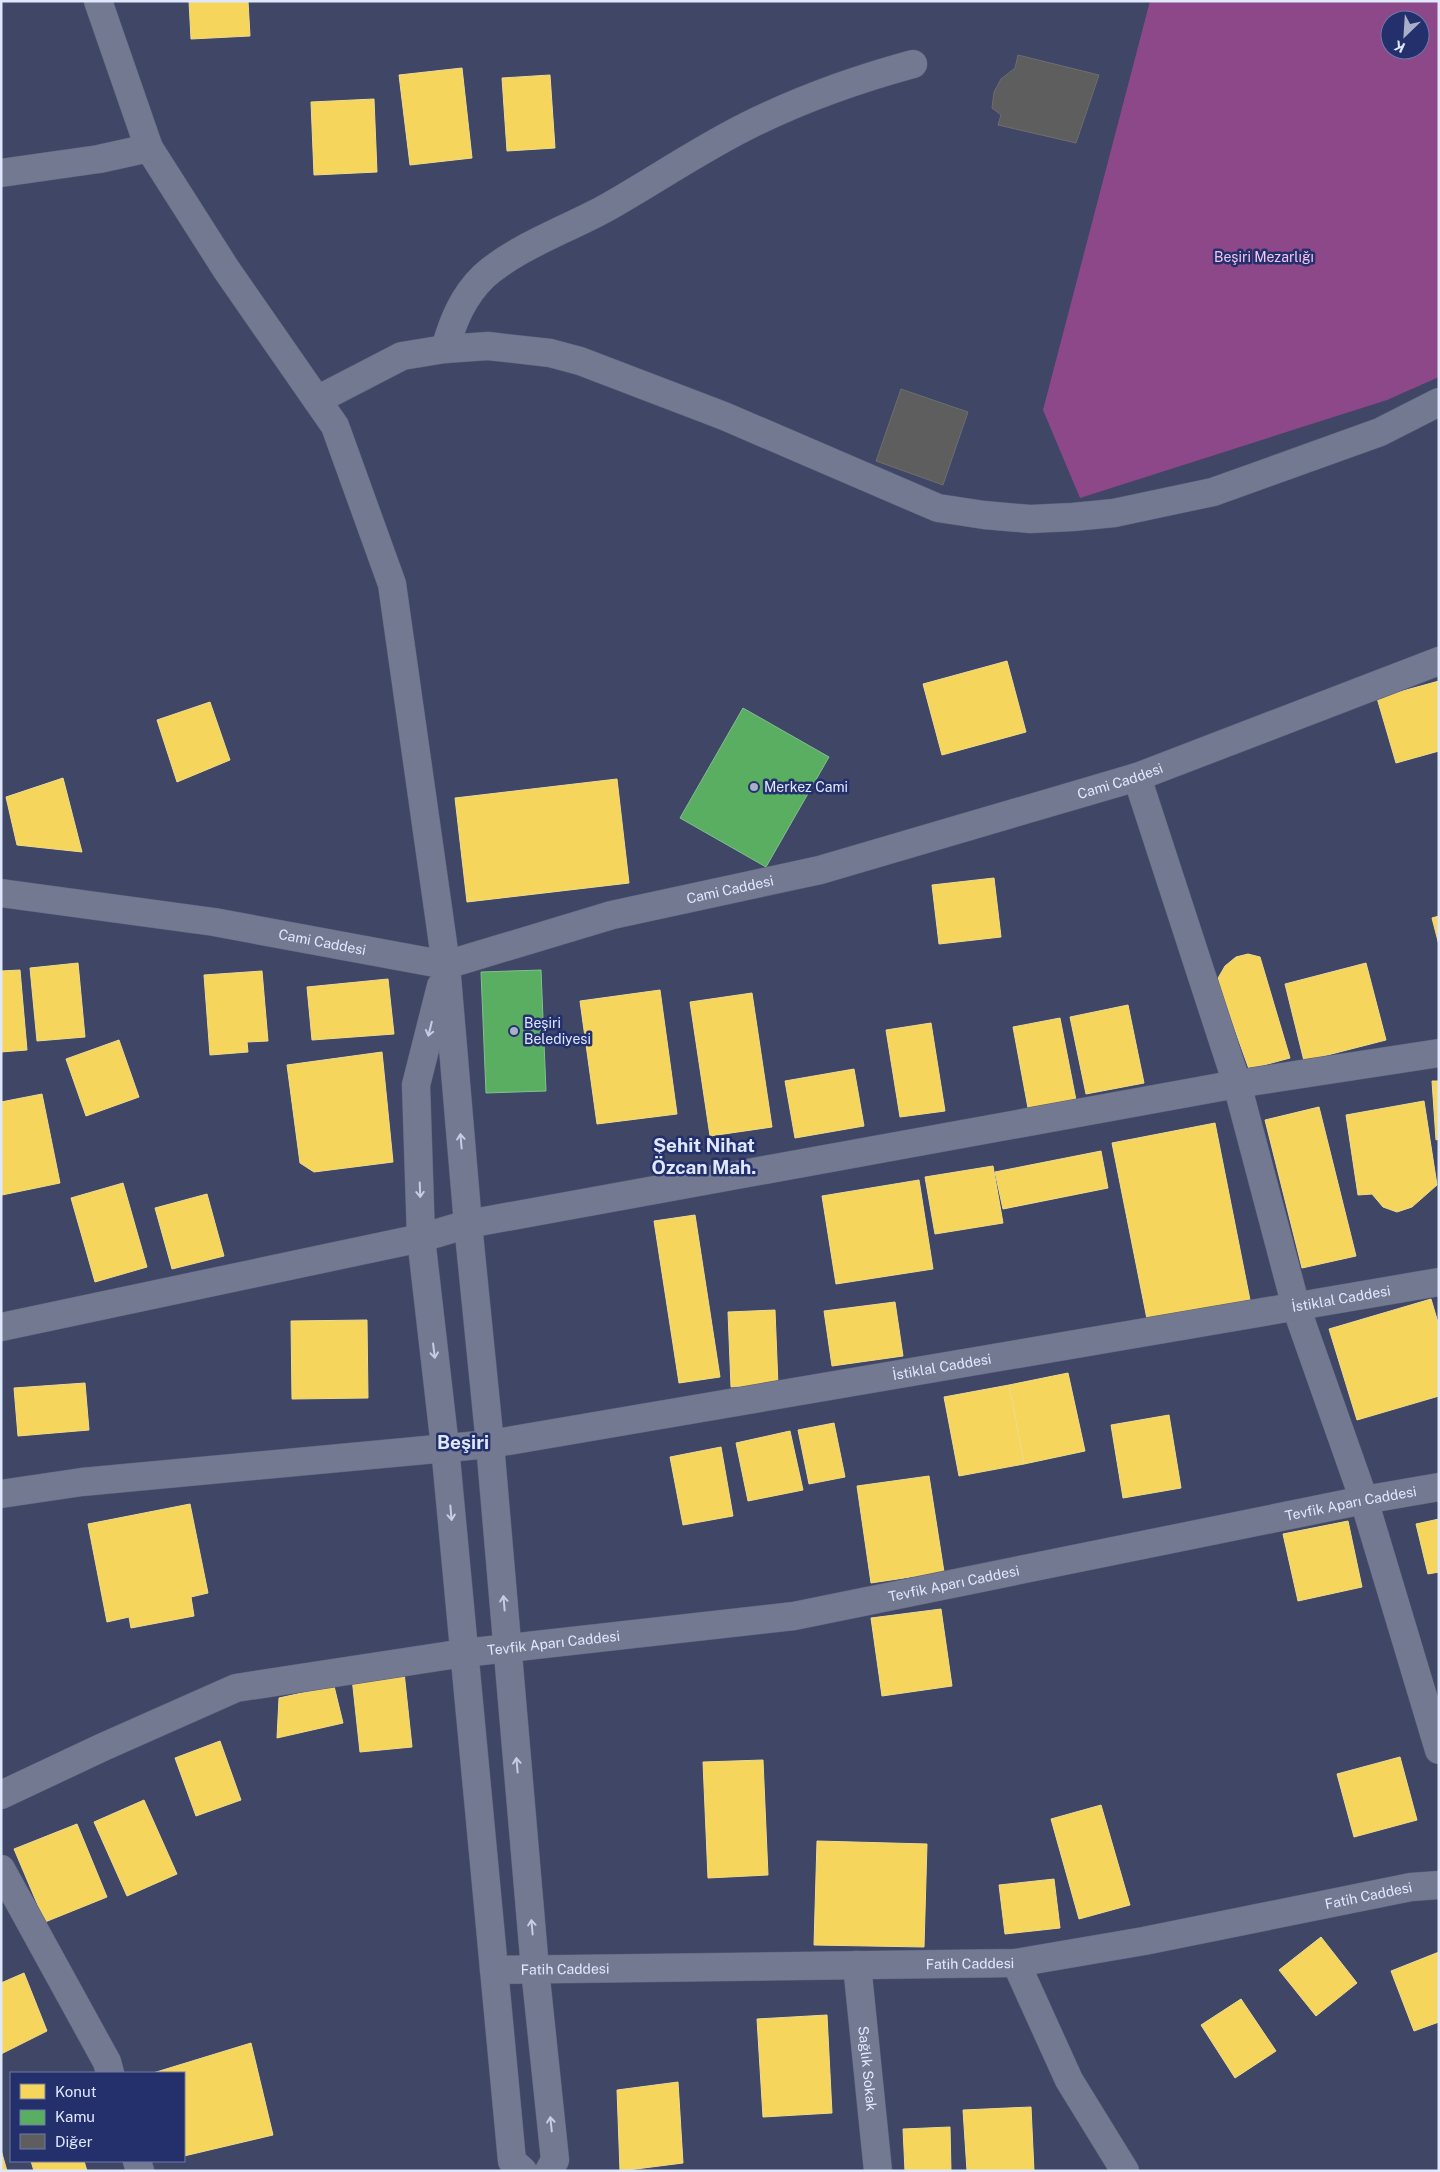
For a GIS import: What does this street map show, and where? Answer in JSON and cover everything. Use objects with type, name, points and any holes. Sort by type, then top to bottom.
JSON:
[{"type":"street","points":[[98,1],[150,148],[226,269],[336,426],[392,584],[446,965],[468,1224],[490,1444],[535,1969],[555,2160],[550,2171]]},
{"type":"street","points":[[445,348],[451,326],[468,296],[483,278],[500,263],[606,208],[718,142],[783,108],[860,79],[913,64]]},
{"type":"street","points":[[1,173],[90,160],[150,148]]},
{"type":"street","points":[[317,400],[402,356],[445,348],[488,346],[519,349],[580,361],[724,416],[938,508],[1030,519],[1114,513],[1213,492],[1380,432],[1439,402]]},
{"type":"street","name":"Cami Caddesi","points":[[1,892],[214,922],[446,965],[612,915],[820,870],[1137,777],[1439,661]]},
{"type":"street","points":[[1137,777],[1237,1084],[1296,1307],[1364,1500],[1439,1750]]},
{"type":"street","points":[[446,965],[416,1085],[422,1238],[446,1448],[512,2161],[523,2171]]},
{"type":"street","points":[[1,1327],[422,1238],[468,1224],[1237,1084],[1439,1053]]},
{"type":"street","name":"İstiklal Caddesi","points":[[1,1494],[82,1482],[490,1444],[1439,1282]]},
{"type":"street","name":"Tevfik Aparı Caddesi","points":[[1,1795],[236,1688],[464,1653],[794,1616],[1364,1500],[1439,1487]]},
{"type":"street","points":[[1,1869],[107,2062],[110,2072]]},
{"type":"street","name":"Fatih Caddesi","points":[[494,1970],[1016,1963],[1144,1941],[1411,1887],[1439,1886]]},
{"type":"street","points":[[1016,1963],[1069,2080],[1125,2171]]},
{"type":"street","name":"Sağlık Sokak","points":[[857,1965],[878,2171]]},
{"type":"green space","name":"Beşiri Mezarlığı","points":[[1150,1],[1439,1],[1439,377],[1387,400],[1080,498],[1043,410]]},
{"type":"building: Konut","points":[[189,1],[248,1],[250,36],[191,39]]},
{"type":"building: Konut","points":[[462,68],[472,158],[410,165],[399,75]]},
{"type":"building: Konut","points":[[550,75],[555,148],[507,151],[502,78]]},
{"type":"building: Konut","points":[[374,99],[377,172],[314,175],[311,102]]},
{"type":"building: Konut","points":[[1007,661],[1026,732],[942,755],[923,684]]},
{"type":"building: Konut","points":[[1439,681],[1439,751],[1396,763],[1377,698]]},
{"type":"building: Konut","points":[[210,702],[230,760],[177,782],[157,720]]},
{"type":"building: Konut","points":[[63,778],[82,852],[17,845],[6,797]]},
{"type":"building: Konut","points":[[617,779],[629,883],[467,902],[455,798]]},
{"type":"building: Konut","points":[[994,878],[1001,937],[939,944],[932,885]]},
{"type":"building: Konut","points":[[1439,916],[1439,945],[1432,918]]},
{"type":"building: Konut","points":[[1248,954],[1260,957],[1290,1058],[1249,1069],[1217,980],[1225,966],[1236,957]]},
{"type":"building: Konut","points":[[78,963],[85,1037],[37,1041],[30,968]]},
{"type":"building: Konut","points":[[1366,963],[1386,1040],[1304,1061],[1285,984]]},
{"type":"building: Konut","points":[[20,970],[27,1050],[1,1052],[1,971]]},
{"type":"building: Konut","points":[[262,971],[268,1041],[247,1042],[248,1052],[210,1055],[204,975]]},
{"type":"building: Konut","points":[[388,979],[394,1034],[312,1040],[307,987]]},
{"type":"building: Konut","points":[[660,990],[677,1114],[597,1124],[580,1001]]},
{"type":"building: Konut","points":[[752,993],[772,1127],[710,1136],[690,1002]]},
{"type":"building: Konut","points":[[1128,1005],[1144,1083],[1086,1094],[1070,1017]]},
{"type":"building: Konut","points":[[1060,1018],[1076,1100],[1028,1108],[1013,1027]]},
{"type":"building: Konut","points":[[931,1023],[945,1111],[900,1117],[886,1030]]},
{"type":"building: Konut","points":[[119,1040],[139,1097],[86,1116],[66,1059]]},
{"type":"building: Konut","points":[[382,1052],[393,1162],[314,1172],[300,1163],[287,1065]]},
{"type":"building: Konut","points":[[854,1069],[864,1126],[795,1138],[785,1081]]},
{"type":"building: Konut","points":[[1432,1081],[1439,1081],[1439,1139],[1436,1140]]},
{"type":"building: Konut","points":[[42,1094],[60,1183],[2,1195],[1,1102]]},
{"type":"building: Konut","points":[[1424,1101],[1437,1185],[1412,1207],[1397,1212],[1383,1207],[1372,1194],[1358,1195],[1346,1115]]},
{"type":"building: Konut","points":[[1319,1107],[1356,1256],[1302,1268],[1265,1120]]},
{"type":"building: Konut","points":[[1215,1123],[1250,1300],[1147,1319],[1112,1143]]},
{"type":"building: Konut","points":[[1101,1151],[1108,1188],[1003,1209],[995,1172]]},
{"type":"building: Konut","points":[[993,1166],[1003,1223],[935,1234],[925,1177]]},
{"type":"building: Konut","points":[[919,1180],[933,1269],[836,1284],[822,1196]]},
{"type":"building: Konut","points":[[123,1183],[147,1267],[95,1282],[71,1198]]},
{"type":"building: Konut","points":[[207,1194],[224,1256],[172,1269],[155,1208]]},
{"type":"building: Konut","points":[[695,1215],[720,1377],[679,1383],[654,1221]]},
{"type":"building: Konut","points":[[1431,1299],[1439,1326],[1439,1396],[1357,1420],[1329,1329]]},
{"type":"building: Konut","points":[[895,1302],[903,1356],[832,1366],[824,1311]]},
{"type":"building: Konut","points":[[775,1310],[778,1385],[731,1387],[728,1312]]},
{"type":"building: Konut","points":[[367,1320],[368,1398],[292,1399],[291,1321]]},
{"type":"building: Konut","points":[[1068,1373],[1085,1451],[1024,1464],[1009,1385]]},
{"type":"building: Konut","points":[[85,1383],[89,1430],[18,1436],[14,1388]]},
{"type":"building: Konut","points":[[1009,1385],[1024,1464],[959,1476],[944,1397]]},
{"type":"building: Konut","points":[[1169,1415],[1181,1488],[1123,1498],[1111,1425]]},
{"type":"building: Konut","points":[[834,1423],[845,1477],[809,1484],[798,1430]]},
{"type":"building: Konut","points":[[790,1431],[803,1490],[748,1501],[736,1443]]},
{"type":"building: Konut","points":[[721,1447],[733,1516],[683,1525],[670,1457]]},
{"type":"building: Konut","points":[[929,1476],[944,1572],[871,1583],[857,1486]]},
{"type":"building: Konut","points":[[190,1504],[208,1593],[191,1597],[194,1616],[131,1628],[129,1617],[107,1622],[88,1524]]},
{"type":"building: Konut","points":[[1439,1519],[1439,1572],[1428,1574],[1416,1524]]},
{"type":"building: Konut","points":[[1348,1521],[1362,1587],[1298,1601],[1283,1534]]},
{"type":"building: Konut","points":[[941,1609],[952,1686],[882,1696],[871,1618]]},
{"type":"building: Konut","points":[[404,1672],[412,1747],[360,1752],[352,1678]]},
{"type":"building: Konut","points":[[334,1686],[343,1723],[277,1738],[279,1698]]},
{"type":"building: Konut","points":[[220,1741],[241,1800],[196,1816],[175,1758]]},
{"type":"building: Konut","points":[[1400,1757],[1417,1820],[1354,1837],[1337,1774]]},
{"type":"building: Konut","points":[[763,1760],[768,1875],[708,1878],[703,1762]]},
{"type":"building: Konut","points":[[144,1800],[177,1874],[127,1896],[94,1822]]},
{"type":"building: Konut","points":[[1101,1805],[1130,1905],[1079,1919],[1051,1819]]},
{"type":"building: Konut","points":[[77,1824],[107,1897],[45,1922],[14,1849]]},
{"type":"building: Konut","points":[[817,1841],[927,1844],[924,1947],[814,1945]]},
{"type":"building: Konut","points":[[1054,1879],[1060,1928],[1005,1934],[999,1885]]},
{"type":"building: Konut","points":[[1321,1937],[1357,1983],[1316,2016],[1279,1970]]},
{"type":"building: Konut","points":[[1439,1952],[1439,2022],[1414,2031],[1391,1971]]},
{"type":"building: Konut","points":[[24,1973],[47,2031],[1,2054],[1,1983]]},
{"type":"building: Konut","points":[[1241,1999],[1276,2051],[1235,2078],[1201,2025]]},
{"type":"building: Konut","points":[[827,2015],[832,2113],[763,2117],[757,2019]]},
{"type":"building: Konut","points":[[251,2043],[273,2135],[185,2156],[185,2072],[156,2072]]},
{"type":"building: Konut","points":[[678,2082],[683,2163],[620,2171],[617,2090]]},
{"type":"building: Konut","points":[[1031,2107],[1034,2171],[967,2171],[963,2110]]},
{"type":"building: Konut","points":[[950,2127],[951,2171],[905,2171],[903,2129]]},
{"type":"building: Konut","points":[[1,2150],[7,2171],[1,2171]]},
{"type":"building: Konut","points":[[31,2162],[84,2162],[87,2171],[34,2171]]},
{"type":"building: Kamu","name":"Merkez Cami","points":[[743,708],[829,757],[766,867],[680,818]]},
{"type":"building: Kamu","name":"Beşiri Belediyesi","points":[[541,970],[546,1091],[486,1093],[481,972]]},
{"type":"building: Diğer","points":[[1018,55],[1099,75],[1076,143],[998,125],[1001,115],[992,108],[994,92],[1001,79],[1015,68]]},
{"type":"building: Diğer","points":[[901,389],[968,412],[943,485],[876,461]]},
{"type":"place","name":"Merkez Cami","points":[[754,787]]},
{"type":"place","name":"Beşiri Belediyesi","points":[[514,1031]]},
{"type":"district","name":"Şehit Nihat Özcan Mah.","points":[[704,1156]]},
{"type":"district","name":"Beşiri","points":[[463,1442]]}]
